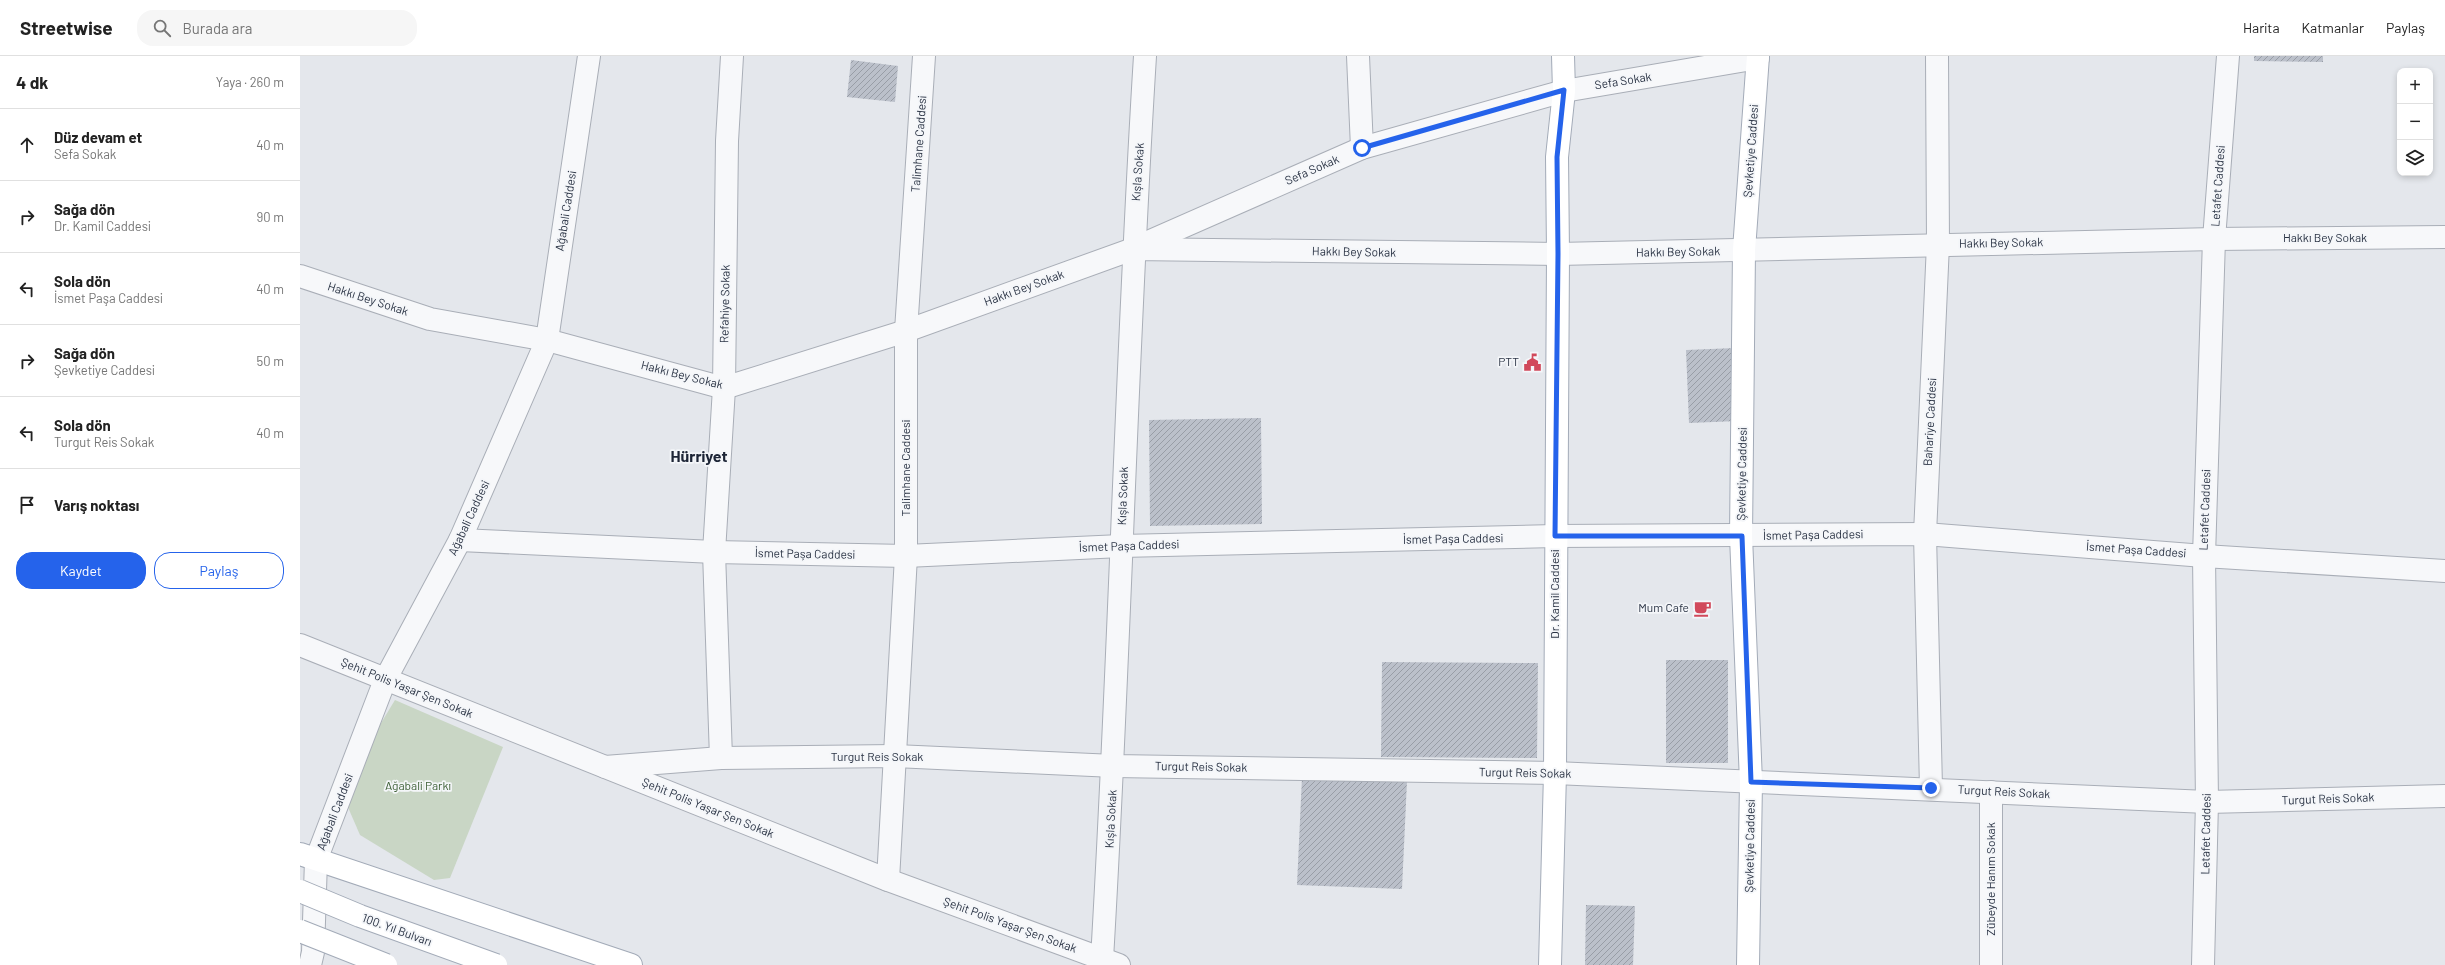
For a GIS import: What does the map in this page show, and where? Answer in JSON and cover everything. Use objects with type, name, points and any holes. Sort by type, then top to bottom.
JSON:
[{"type":"main road","name":"Dr. Kamil Caddesi","points":[[1550,965],[1555,773],[1555,536],[1558,254],[1557,157],[1564,90],[1563,56]]},
{"type":"main road","name":"Şevketiye Caddesi","points":[[1748,965],[1751,782],[1742,536],[1744,250],[1758,57]]},
{"type":"main road","points":[[308,857],[630,965]]},
{"type":"main road","name":"100. Yıl Bulvarı","points":[[300,891],[360,916],[496,965]]},
{"type":"main road","points":[[300,931],[386,965]]},
{"type":"street","name":"Ağabali Caddesi","points":[[310,965],[313,952],[308,857],[386,680],[460,540],[547,340],[589,56]]},
{"type":"street","name":"Refahiye Sokak","points":[[721,758],[714,552],[724,388],[727,141],[732,56]]},
{"type":"street","name":"Talimhane Caddesi","points":[[888,880],[906,556],[906,331],[924,56]]},
{"type":"street","name":"Kışla Sokak","points":[[1110,962],[1121,546],[1133,249],[1145,56]]},
{"type":"street","points":[[1358,56],[1362,148]]},
{"type":"street","name":"Bahariye Caddesi","points":[[1931,788],[1925,534],[1938,244],[1937,56]]},
{"type":"street","name":"Letafet Caddesi","points":[[2203,965],[2207,802],[2204,556],[2214,239],[2228,56]]},
{"type":"street","name":"Sefa Sokak","points":[[1133,249],[1362,148],[1564,90],[1758,57]]},
{"type":"street","name":"Hakkı Bey Sokak","points":[[300,276],[430,319],[547,340],[724,388],[906,331],[1133,249],[1558,254],[1938,244],[2445,237]]},
{"type":"street","name":"İsmet Paşa Caddesi","points":[[460,540],[714,552],[906,556],[1121,546],[1555,536],[1925,534],[2204,556],[2445,570]]},
{"type":"street","name":"Şehit Polis Yaşar Şen Sokak","points":[[300,645],[888,880],[1110,962]]},
{"type":"street","name":"Turgut Reis Sokak","points":[[605,767],[721,758],[895,756],[1114,766],[1555,773],[1931,788],[2207,802],[2445,796]]},
{"type":"street","name":"Zübeyde Hanım Sokak","points":[[1991,792],[1991,965]]},
{"type":"green space","name":"Ağabali Parkı","points":[[395,700],[503,747],[450,878],[434,880],[360,835],[347,805],[358,761]]},
{"type":"building","points":[[2254,56],[2323,56],[2323,62],[2254,61]]},
{"type":"building","points":[[851,60],[898,66],[895,102],[847,97]]},
{"type":"building","points":[[1735,348],[1738,421],[1689,423],[1686,350]]},
{"type":"building","points":[[1261,418],[1262,524],[1150,526],[1149,420]]},
{"type":"building","points":[[1666,660],[1728,660],[1728,763],[1666,763]]},
{"type":"building","points":[[1382,662],[1538,663],[1537,758],[1381,757]]},
{"type":"building","points":[[1302,777],[1407,781],[1402,889],[1297,885]]},
{"type":"building","points":[[1586,905],[1635,906],[1633,965],[1585,965]]},
{"type":"place","name":"PTT","points":[[1532,362]]},
{"type":"place","name":"Mum Cafe","points":[[1702,608]]},
{"type":"district","name":"Hürriyet","points":[[699,456]]},
{"type":"route","points":[[1362,148],[1564,90],[1557,157],[1558,254],[1555,536],[1742,536],[1751,782],[1931,788]]}]
